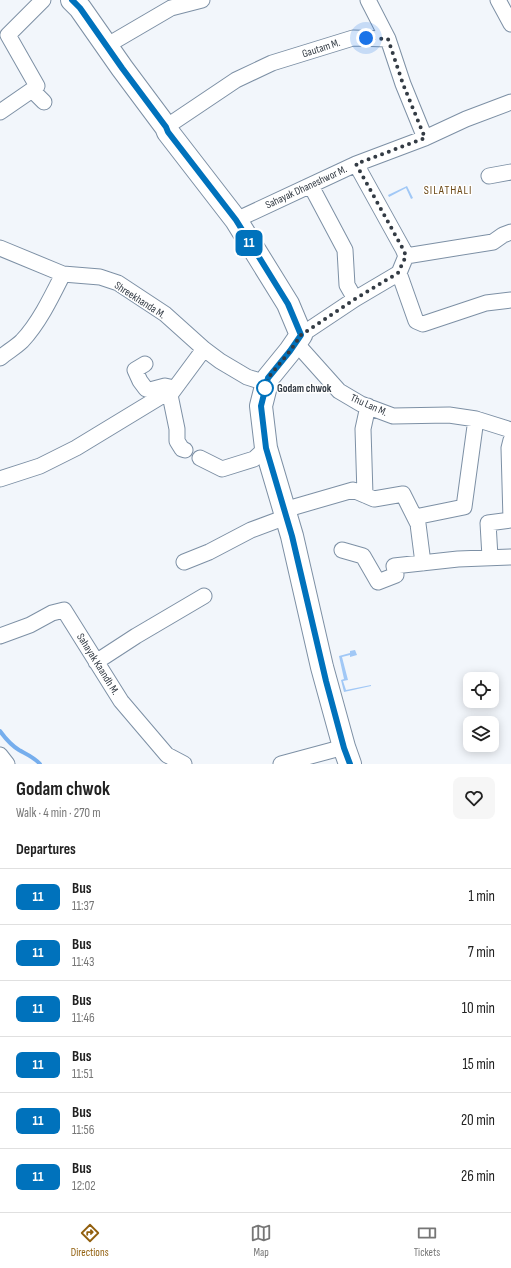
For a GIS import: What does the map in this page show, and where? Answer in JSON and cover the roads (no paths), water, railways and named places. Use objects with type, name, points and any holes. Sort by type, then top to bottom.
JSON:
[{"type":"main road","points":[[72,0],[80,8],[166,127],[168,132],[236,220],[288,304],[298,339],[268,378],[266,383],[261,406],[266,448],[286,514],[322,667],[347,756]]},
{"type":"street","points":[[0,112],[37,86],[4,37],[43,0]]},
{"type":"street","points":[[106,46],[171,8],[202,0]]},
{"type":"street","points":[[368,0],[388,39],[403,84],[425,138]]},
{"type":"street","points":[[498,0],[511,24]]},
{"type":"street","name":"Gautam M.","points":[[166,127],[236,80],[272,63],[353,38],[388,39]]},
{"type":"street","points":[[32,90],[44,102]]},
{"type":"street","name":"Sahayak Dhaneshwor M.","points":[[236,220],[356,164],[425,138],[511,102]]},
{"type":"street","points":[[298,339],[355,299],[398,273],[406,256],[356,164]]},
{"type":"street","points":[[490,176],[511,172]]},
{"type":"street","points":[[311,186],[345,250],[347,285],[355,299]]},
{"type":"street","points":[[406,256],[493,242],[511,232]]},
{"type":"street","name":"Shreekhanda M.","points":[[0,248],[63,274],[100,277],[118,283],[165,314],[204,348],[247,377],[266,383]]},
{"type":"street","points":[[398,273],[416,321],[423,324],[486,303],[511,300]]},
{"type":"street","points":[[4,349],[22,340],[34,326],[63,274]]},
{"type":"street","name":"Thu Lan M.","points":[[298,339],[339,392],[368,406],[393,416],[449,415],[476,419],[511,430]]},
{"type":"street","points":[[0,479],[46,463],[76,448],[160,398],[173,392],[204,348]]},
{"type":"street","points":[[145,364],[135,370],[146,389],[150,390],[165,386],[173,392],[177,441],[182,449],[185,450]]},
{"type":"street","points":[[365,495],[363,429],[368,406]]},
{"type":"street","points":[[415,517],[464,507],[476,419]]},
{"type":"street","points":[[490,557],[488,523],[510,520],[509,448],[511,440]]},
{"type":"street","points":[[200,458],[222,469],[254,459],[266,448]]},
{"type":"street","points":[[184,562],[209,552],[286,514],[353,490],[374,498],[403,494],[418,524],[423,563]]},
{"type":"street","points":[[342,550],[363,556],[378,582],[396,575],[394,566],[458,559],[490,557],[511,558]]},
{"type":"street","points":[[96,662],[136,636],[204,596]]},
{"type":"street","name":"Sahayak Kaandh M.","points":[[0,636],[30,625],[52,613],[64,610],[121,701],[167,755],[184,764]]},
{"type":"street","points":[[0,755],[7,764]]},
{"type":"street","points":[[281,764],[347,756]]},
{"type":"waterway","points":[[0,731],[13,746],[40,764]]},
{"type":"place","name":"Godam chwok","points":[[265,388]]},
{"type":"district","name":"SILATHALI","points":[[448,190]]}]
